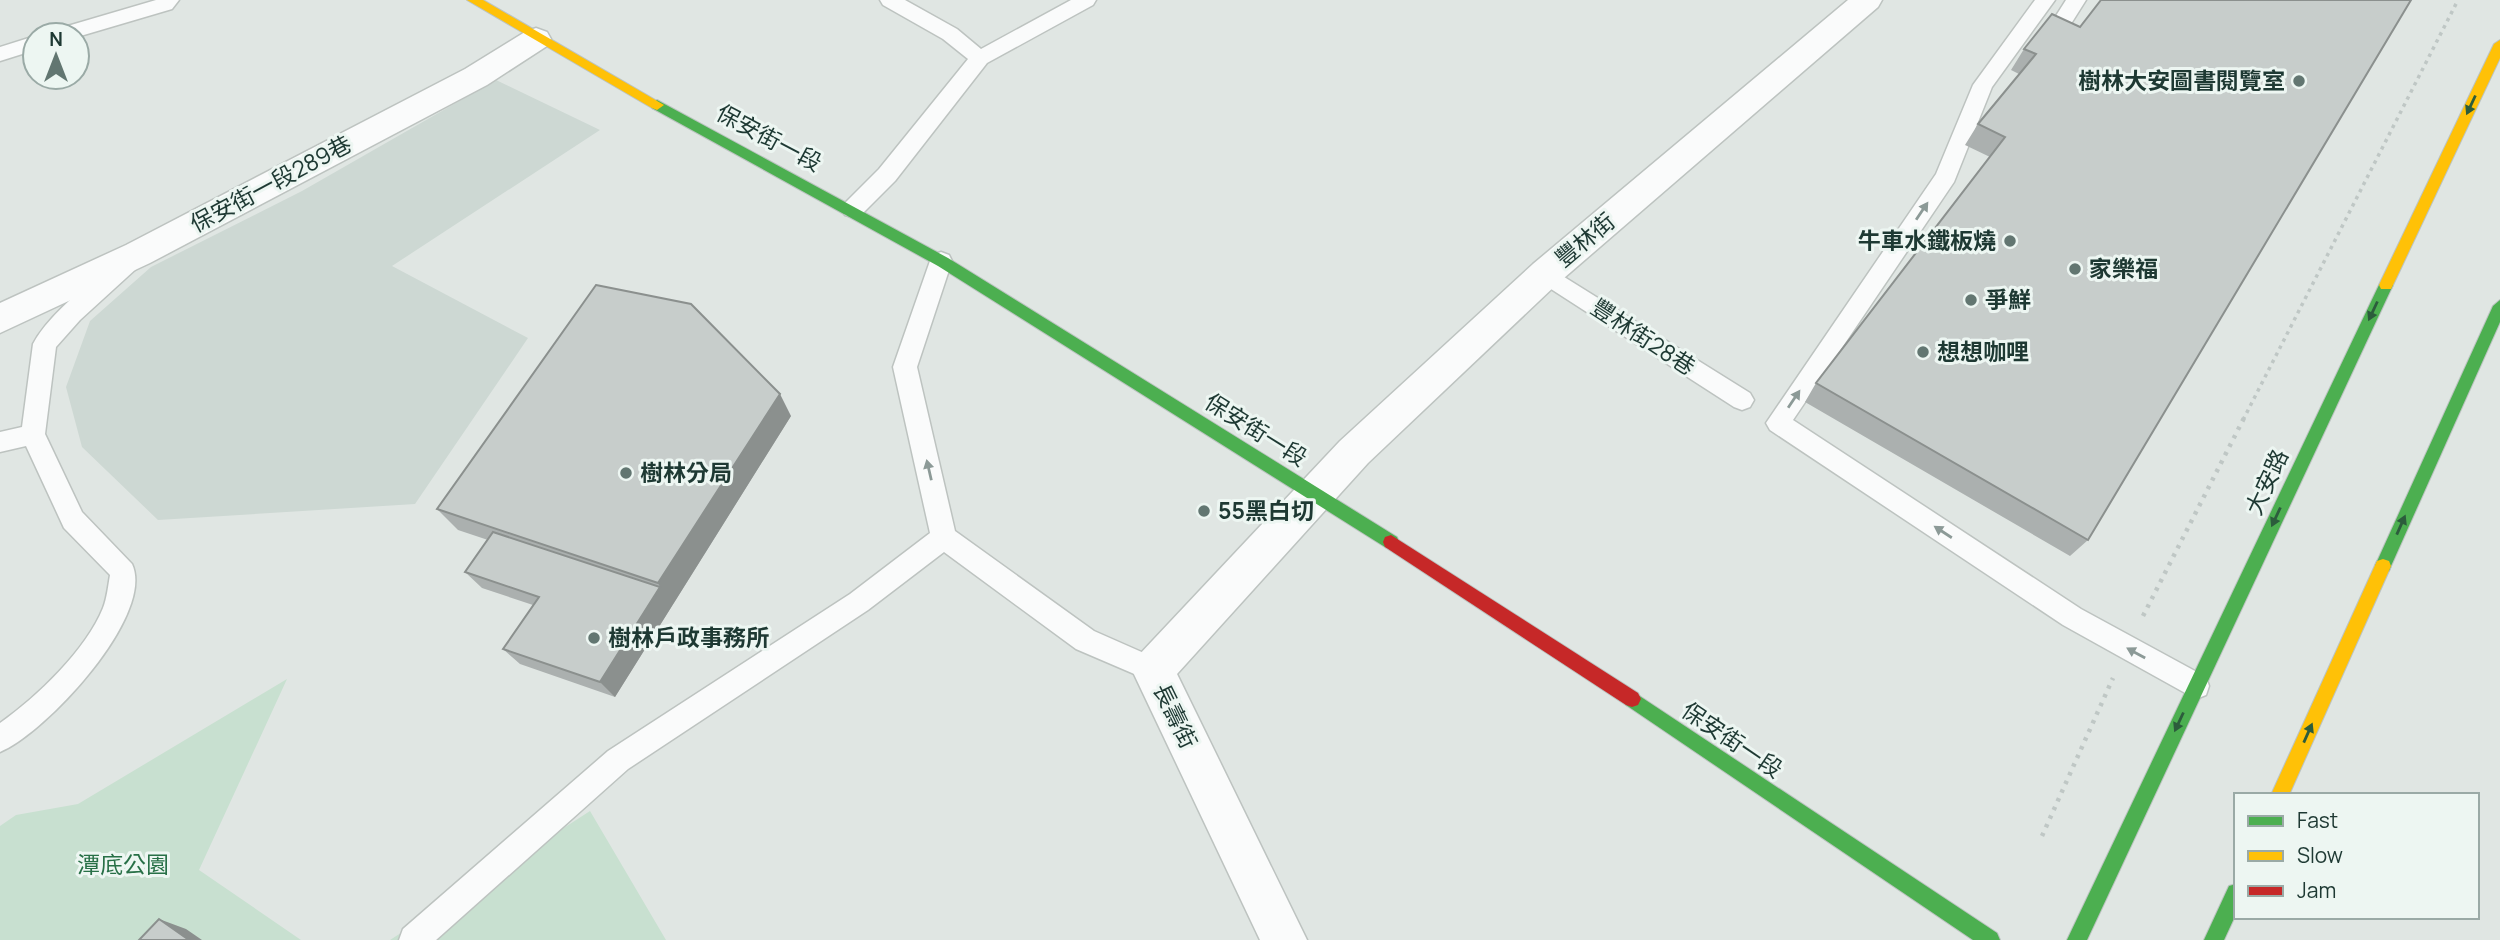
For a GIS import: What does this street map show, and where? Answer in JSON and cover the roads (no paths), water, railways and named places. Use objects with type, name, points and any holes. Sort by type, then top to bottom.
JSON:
[{"type":"street","name":"保安街一段","points":[[473,0],[536,39],[853,209],[1316,493],[1990,940]]},
{"type":"street","name":"豐林街","points":[[1316,493],[1354,452],[1545,274],[1867,0]]},
{"type":"street","name":"保安街一段289巷","points":[[0,319],[138,254],[476,77],[536,39]]},
{"type":"street","name":"大安路","points":[[2077,940],[2500,44]]},
{"type":"street","points":[[2281,793],[2499,314]]},
{"type":"street","name":"長壽街","points":[[1284,940],[1153,670],[1316,493]]},
{"type":"street","points":[[2214,940],[2234,897]]},
{"type":"lane","points":[[91,26],[165,4],[169,0]]},
{"type":"lane","points":[[890,0],[950,34],[980,58]]},
{"type":"lane","points":[[853,209],[887,175],[980,58],[1086,0]]},
{"type":"lane","points":[[2045,0],[1983,85],[1946,176],[1821,371],[1778,423],[2072,617],[2196,686]]},
{"type":"lane","points":[[2050,41],[2077,0]]},
{"type":"lane","points":[[0,54],[21,47]]},
{"type":"lane","points":[[0,739],[16,729],[77,670],[114,613],[123,572],[73,520],[33,434],[45,344],[72,314],[138,254]]},
{"type":"lane","points":[[941,261],[905,367],[944,537],[1086,640],[1153,670]]},
{"type":"lane","name":"豐林街28巷","points":[[1545,274],[1742,400]]},
{"type":"lane","points":[[0,442],[33,434]]},
{"type":"lane","points":[[414,940],[618,760],[859,602],[944,537]]},
{"type":"place","name":"樹林大安圖書閱覽室","points":[[2299,81]]},
{"type":"place","name":"牛車水鐵板燒","points":[[2010,241]]},
{"type":"place","name":"家樂福","points":[[2075,269]]},
{"type":"place","name":"爭鮮","points":[[1971,300]]},
{"type":"place","name":"想想咖哩","points":[[1923,352]]},
{"type":"place","name":"樹林分局","points":[[626,473]]},
{"type":"place","name":"55黑白切","points":[[1204,511]]},
{"type":"place","name":"樹林戶政事務所","points":[[594,638]]},
{"type":"park label","name":"潭底公園","points":[[123,865]]}]
